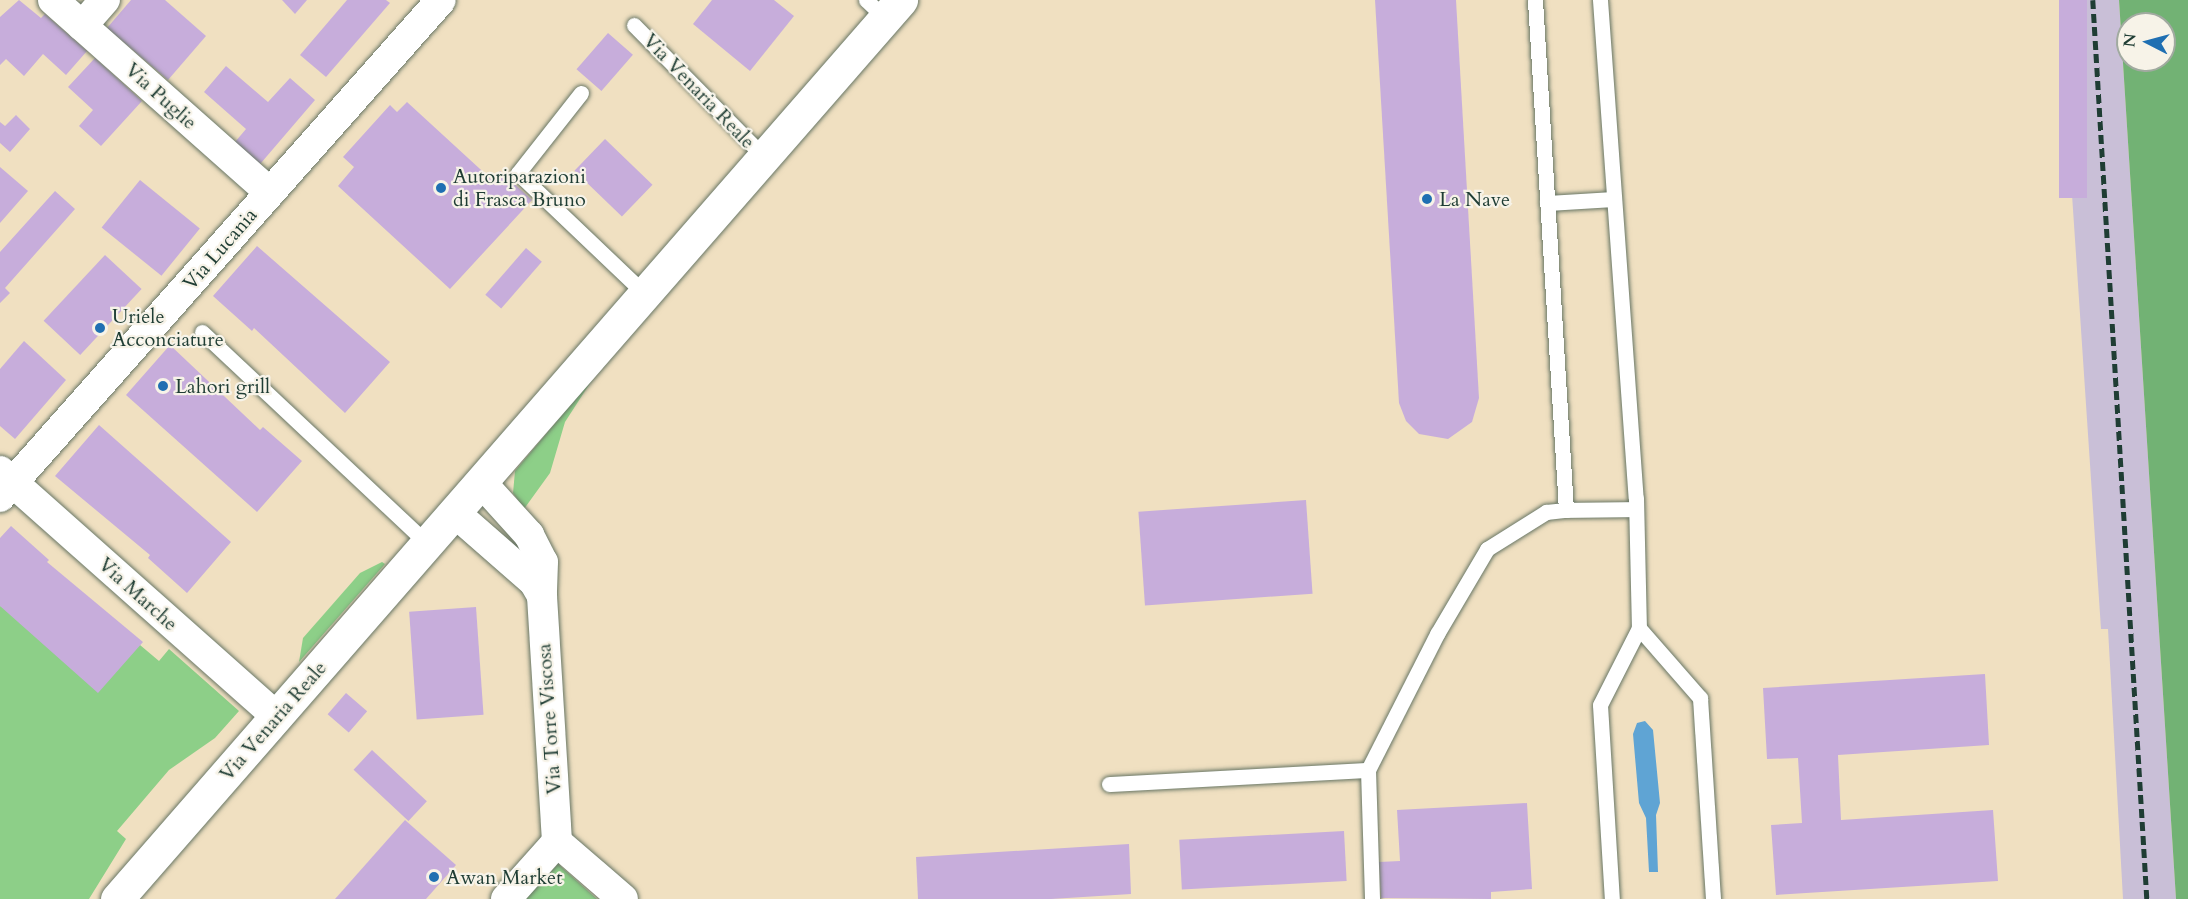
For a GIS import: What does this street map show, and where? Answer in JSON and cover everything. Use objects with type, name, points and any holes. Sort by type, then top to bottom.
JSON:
[{"type":"street","name":"Via Puglie","points":[[53,0],[270,193]]},
{"type":"street","points":[[82,26],[105,0]]},
{"type":"street","name":"Via Lucania","points":[[4,483],[270,193],[441,0]]},
{"type":"street","name":"Via Venaria Reale","points":[[117,899],[764,157],[884,6]]},
{"type":"street","name":"Via Torre Viscosa","points":[[481,482],[536,546],[544,567],[542,596],[557,842]]},
{"type":"street","name":"Via Marche","points":[[4,483],[277,717]]},
{"type":"street","points":[[454,512],[534,582],[542,596]]},
{"type":"street","points":[[506,899],[557,842],[623,899]]},
{"type":"lane","points":[[1535,0],[1566,510]]},
{"type":"lane","points":[[1600,0],[1636,509],[1639,628],[1600,705],[1612,899]]},
{"type":"lane","name":"Via Venaria Reale","points":[[634,25],[764,157]]},
{"type":"lane","points":[[581,93],[518,172],[644,293]]},
{"type":"lane","points":[[1547,203],[1614,199]]},
{"type":"lane","points":[[202,332],[427,543]]},
{"type":"lane","points":[[1372,899],[1368,770],[1437,634],[1487,549],[1546,512],[1636,509]]},
{"type":"lane","points":[[1639,628],[1700,698],[1713,899]]},
{"type":"lane","points":[[1109,784],[1368,770]]},
{"type":"shaded area","points":[[2059,0],[2119,0],[2120,12],[2116,12],[2116,72],[2124,72],[2176,899],[2123,899],[2108,629],[2101,629]]},
{"type":"green space","points":[[2119,0],[2188,0],[2188,899],[2176,899],[2124,72],[2176,72],[2176,12],[2120,12]]},
{"type":"green space","points":[[594,377],[565,422],[550,473],[524,509],[513,493],[515,471]]},
{"type":"green space","points":[[382,562],[385,564],[299,662],[303,638],[360,573]]},
{"type":"green space","points":[[0,606],[140,645],[159,661],[169,649],[239,711],[215,738],[169,770],[117,831],[126,839],[89,899],[0,899]]},
{"type":"green space","points":[[558,864],[597,899],[525,899]]},
{"type":"water","points":[[1645,721],[1653,730],[1660,803],[1656,815],[1658,872],[1649,872],[1646,818],[1639,803],[1633,734],[1637,723]]},
{"type":"building","points":[[19,0],[41,18],[45,14],[87,51],[66,75],[43,54],[24,76],[6,59],[0,65],[0,17]]},
{"type":"building","points":[[131,0],[165,0],[206,36],[168,80],[107,28]]},
{"type":"building","points":[[282,0],[307,0],[295,14]]},
{"type":"building","points":[[347,0],[386,0],[390,3],[326,77],[300,55]]},
{"type":"building","points":[[712,0],[774,0],[794,16],[750,71],[693,24]]},
{"type":"building","name":"La Nave","points":[[1375,0],[1456,0],[1479,398],[1472,422],[1448,439],[1419,434],[1406,421],[1399,403]]},
{"type":"building","points":[[2059,0],[2087,0],[2087,198],[2059,198]]},
{"type":"building","points":[[608,33],[633,55],[601,91],[577,69]]},
{"type":"building","points":[[95,58],[142,101],[101,146],[79,126],[93,110],[68,87]]},
{"type":"building","points":[[226,66],[268,102],[290,78],[315,100],[255,170],[230,148],[246,129],[204,92]]},
{"type":"building","points":[[407,102],[492,180],[500,171],[532,200],[450,289],[338,186],[354,167],[343,157],[390,105],[397,112]]},
{"type":"building","points":[[16,115],[30,129],[10,152],[0,143],[0,122],[5,126]]},
{"type":"building","points":[[605,139],[652,185],[622,216],[574,171]]},
{"type":"building","points":[[0,167],[28,191],[0,223]]},
{"type":"building","points":[[140,180],[200,228],[161,276],[102,227]]},
{"type":"building","points":[[55,191],[75,209],[5,288],[10,293],[0,303],[0,252]]},
{"type":"building","points":[[257,246],[390,362],[345,413],[254,328],[252,331],[213,296]]},
{"type":"building","points":[[526,248],[542,262],[501,309],[485,295]]},
{"type":"building","points":[[105,255],[142,289],[80,355],[44,321]]},
{"type":"building","points":[[24,341],[66,380],[15,439],[0,426],[0,369]]},
{"type":"building","points":[[170,345],[260,430],[263,427],[302,461],[257,512],[126,395]]},
{"type":"building","points":[[99,425],[231,542],[187,593],[148,558],[150,555],[55,476]]},
{"type":"building","points":[[1306,500],[1313,594],[1145,605],[1138,512]]},
{"type":"building","points":[[11,526],[49,560],[47,562],[143,642],[98,693],[0,606],[0,538]]},
{"type":"building","points":[[476,607],[484,715],[417,719],[409,612]]},
{"type":"building","points":[[1985,674],[1989,745],[1838,755],[1841,820],[1993,810],[1998,881],[1776,895],[1771,825],[1802,823],[1798,758],[1767,759],[1763,688]]},
{"type":"building","points":[[346,693],[367,711],[349,733],[328,714]]},
{"type":"building","points":[[372,750],[427,801],[408,821],[354,770]]},
{"type":"building","points":[[1527,803],[1532,889],[1491,892],[1491,899],[1381,898],[1379,862],[1400,861],[1397,810]]},
{"type":"building","points":[[405,820],[456,865],[426,899],[335,899]]},
{"type":"building","points":[[1344,831],[1347,881],[1182,890],[1179,840]]},
{"type":"building","points":[[1129,844],[1131,894],[1051,899],[918,899],[916,857]]},
{"type":"railway","points":[[2093,0],[2147,899]]},
{"type":"place","name":"Autoriparazioni di Frasca Bruno","points":[[441,188]]},
{"type":"place","name":"La Nave","points":[[1427,199]]},
{"type":"place","name":"Uriele Acconciature","points":[[100,328]]},
{"type":"place","name":"Lahori grill","points":[[163,386]]},
{"type":"place","name":"Awan Market","points":[[434,877]]}]
